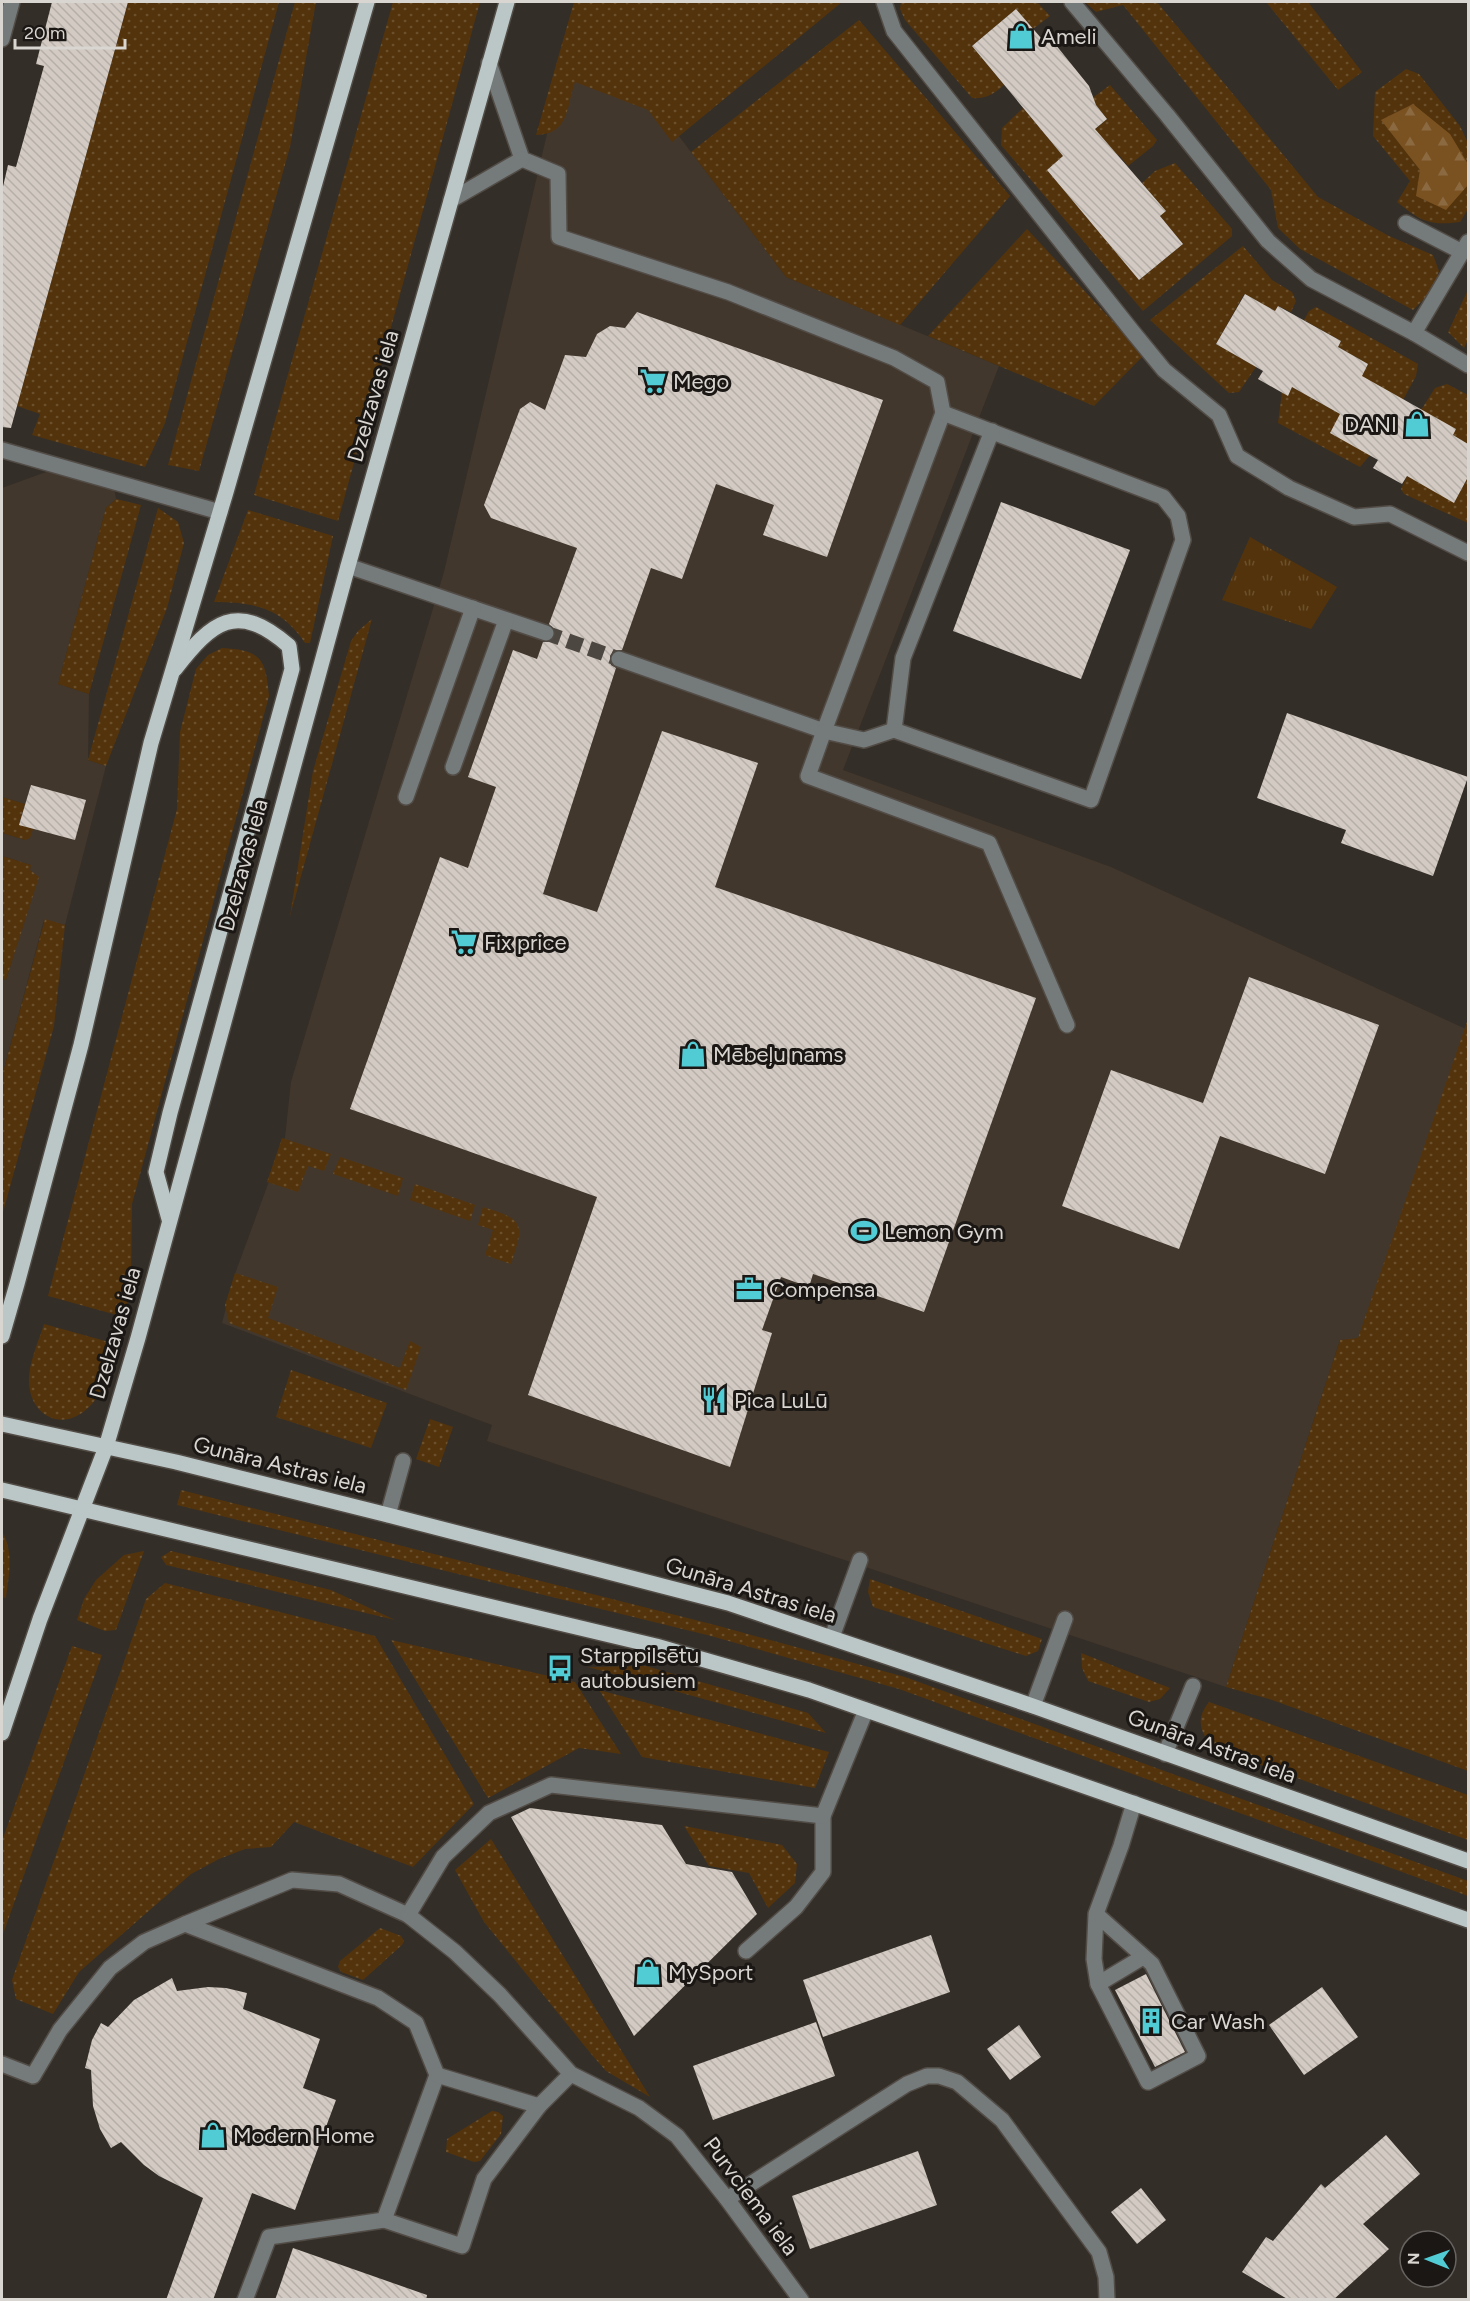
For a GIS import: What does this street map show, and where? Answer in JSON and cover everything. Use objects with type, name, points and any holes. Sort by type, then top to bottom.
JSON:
[{"type":"main road","points":[[2,1336],[81,1045],[151,743],[367,2]]},
{"type":"main road","name":"Dzelzavas iela","points":[[2,1733],[40,1619],[106,1447],[138,1338],[348,566],[507,2]]},
{"type":"main road","points":[[169,678],[207,632],[231,621],[252,621],[270,629],[289,645],[292,669],[170,1113],[156,1172],[169,1219]]},
{"type":"main road","name":"Gunāra Astras iela","points":[[2,1424],[388,1515],[728,1604],[1033,1706],[1468,1861]]},
{"type":"main road","points":[[2,1490],[656,1646],[809,1690],[1468,1920]]},
{"type":"street","points":[[2,39],[12,2]]},
{"type":"street","points":[[884,2],[894,31],[1132,331],[1164,370],[1219,414],[1237,456],[1289,488],[1354,517],[1390,514],[1468,553]]},
{"type":"street","points":[[1071,2],[1167,115],[1268,241],[1311,279],[1414,333],[1468,365]]},
{"type":"street","points":[[489,63],[522,159],[558,174],[559,237],[728,292],[894,358],[937,382],[943,413],[808,776],[989,843],[1067,1025]]},
{"type":"street","points":[[451,200],[522,159]]},
{"type":"street","points":[[1406,223],[1466,247],[1414,333]]},
{"type":"street","points":[[619,659],[824,732],[864,740],[894,730],[1091,800],[1183,540],[1178,516],[1163,496],[943,413]]},
{"type":"street","points":[[894,730],[903,658],[992,430]]},
{"type":"street","points":[[2,450],[220,512]]},
{"type":"street","points":[[348,566],[546,633]]},
{"type":"street","points":[[406,797],[472,608]]},
{"type":"street","points":[[453,767],[506,620]]},
{"type":"street","points":[[388,1515],[403,1461]]},
{"type":"street","points":[[832,1637],[860,1560]]},
{"type":"street","points":[[1033,1706],[1065,1619]]},
{"type":"street","points":[[1166,1754],[1193,1686]]},
{"type":"street","points":[[746,1951],[796,1907],[822,1872],[823,1816],[866,1710]]},
{"type":"street","points":[[408,1916],[443,1857],[489,1813],[551,1785],[823,1816]]},
{"type":"street","points":[[1096,1914],[1152,1964],[1198,2056],[1148,2082],[1098,1984],[1094,1959],[1096,1914],[1134,1803]]},
{"type":"street","points":[[2,2064],[33,2076],[60,2030],[110,1968],[144,1942],[292,1880],[339,1884],[408,1916],[455,1952],[500,1995],[571,2074],[538,2106],[484,2179],[462,2246],[384,2220],[269,2237],[245,2300]]},
{"type":"street","points":[[185,1924],[378,1998],[416,2023],[437,2074],[384,2220]]},
{"type":"street","points":[[1098,1984],[1143,1957]]},
{"type":"street","points":[[437,2074],[538,2106]]},
{"type":"street","name":"Purvciema iela","points":[[571,2074],[639,2108],[677,2136],[727,2199],[801,2300]]},
{"type":"street","points":[[727,2199],[907,2084],[927,2076],[939,2076],[957,2082],[1002,2120],[1100,2252],[1106,2277],[1107,2300]]},
{"type":"shaded area","points":[[563,66],[653,102],[786,277],[999,366],[843,770],[1111,867],[1466,1029],[1358,1339],[1340,1340],[1226,1687],[487,1441],[492,1425],[222,1323],[235,1274],[285,1138],[291,1082],[444,572]]},
{"type":"shaded area","points":[[60,467],[113,482],[116,499],[106,508],[58,684],[89,694],[88,760],[106,766],[65,925],[44,920],[2,1076],[2,979],[6,980],[38,878],[30,870],[31,865],[2,856],[2,833],[25,840],[19,825],[25,804],[2,797],[2,488]]},
{"type":"green space","points":[[128,2],[279,2],[165,423],[145,467],[32,435],[40,414],[17,406]]},
{"type":"green space","points":[[295,2],[316,2],[290,147],[199,471],[168,465]]},
{"type":"green space","points":[[393,2],[480,2],[338,521],[254,495]]},
{"type":"green space","points":[[574,2],[842,2],[672,142],[648,110],[575,82],[565,118],[561,124],[555,130],[536,135]]},
{"type":"green space","points":[[901,2],[1037,2],[1050,16],[1033,29],[1016,9],[972,46],[1004,85],[990,95],[972,98],[905,20],[900,9]]},
{"type":"green space","points":[[1085,2],[1157,2],[1318,197],[1389,236],[1433,255],[1439,271],[1432,291],[1413,310],[1300,249],[1278,228],[1271,190],[1123,5],[1096,12]]},
{"type":"green space","points":[[1266,2],[1308,2],[1362,72],[1338,90]]},
{"type":"green space","points":[[859,20],[1010,196],[900,325],[786,277],[691,152]]},
{"type":"green space","points":[[1406,69],[1419,74],[1460,126],[1468,143],[1468,209],[1460,222],[1426,221],[1412,214],[1397,202],[1410,181],[1373,136],[1375,92]]},
{"type":"green space","points":[[1110,85],[1157,140],[1128,166],[1119,155],[1113,159],[1091,133],[1107,119],[1091,99]]},
{"type":"green space","points":[[1413,104],[1450,134],[1468,164],[1468,185],[1446,210],[1416,196],[1420,170],[1381,120]]},
{"type":"green space","points":[[1023,108],[1063,156],[1047,170],[1139,280],[1183,244],[1160,216],[1165,211],[1142,183],[1155,171],[1175,163],[1232,229],[1232,236],[1143,311],[1001,145],[1002,128]]},
{"type":"green space","points":[[1027,229],[1144,355],[1094,406],[928,336]]},
{"type":"green space","points":[[1243,246],[1272,280],[1292,292],[1296,301],[1291,312],[1278,306],[1275,311],[1244,294],[1216,344],[1256,367],[1239,392],[1229,393],[1150,320]]},
{"type":"green space","points":[[1468,290],[1468,340],[1464,348],[1448,332]]},
{"type":"green space","points":[[1316,307],[1418,364],[1416,376],[1403,400],[1358,382],[1368,364],[1338,347],[1341,341],[1304,320],[1309,311]]},
{"type":"green space","points":[[1447,384],[1468,395],[1468,444],[1421,410],[1435,388]]},
{"type":"green space","points":[[1292,387],[1340,414],[1370,455],[1360,467],[1278,423],[1282,392],[1288,395]]},
{"type":"green space","points":[[1407,476],[1454,502],[1468,477],[1468,523],[1404,494],[1401,489]]},
{"type":"green space","points":[[116,499],[141,505],[89,694],[58,684],[106,508]]},
{"type":"green space","points":[[158,508],[178,522],[184,543],[167,608],[106,766],[88,760]]},
{"type":"green space","points":[[248,510],[333,536],[310,643],[305,643],[287,622],[266,609],[242,603],[214,602]]},
{"type":"green space","points":[[1250,537],[1337,587],[1311,629],[1222,600]]},
{"type":"green space","points":[[372,619],[290,916],[313,771],[351,641],[358,631]]},
{"type":"green space","points":[[222,648],[245,651],[259,659],[266,673],[269,696],[132,1204],[131,1286],[124,1317],[48,1296],[177,809],[180,732],[196,669],[208,655]]},
{"type":"green space","points":[[2,797],[25,804],[19,824],[33,829],[30,838],[25,840],[2,833]]},
{"type":"green space","points":[[2,856],[31,865],[30,870],[39,877],[6,980],[2,979]]},
{"type":"green space","points":[[45,919],[65,925],[54,1026],[2,1216],[2,1076]]},
{"type":"green space","points":[[1468,1019],[1468,1771],[1269,1699],[1226,1687],[1340,1340],[1358,1338]]},
{"type":"green space","points":[[282,1138],[331,1154],[324,1171],[308,1166],[298,1192],[267,1182]]},
{"type":"green space","points":[[340,1157],[403,1178],[398,1196],[333,1174]]},
{"type":"green space","points":[[415,1184],[475,1205],[470,1221],[410,1200]]},
{"type":"green space","points":[[483,1207],[507,1216],[518,1226],[518,1240],[511,1264],[485,1255],[493,1230],[478,1225]]},
{"type":"green space","points":[[235,1273],[278,1287],[268,1318],[400,1368],[410,1341],[421,1347],[406,1390],[229,1323],[225,1305]]},
{"type":"green space","points":[[44,1324],[116,1344],[106,1377],[95,1401],[79,1415],[68,1419],[48,1416],[40,1410],[30,1390],[31,1364]]},
{"type":"green space","points":[[291,1370],[387,1403],[371,1448],[276,1417]]},
{"type":"green space","points":[[430,1419],[453,1427],[439,1467],[416,1459]]},
{"type":"green space","points":[[181,1490],[715,1625],[905,1677],[1468,1881],[1468,1896],[899,1689],[711,1636],[177,1505]]},
{"type":"green space","points":[[2,1531],[9,1555],[6,1598],[2,1597]]},
{"type":"green space","points":[[144,1551],[116,1630],[105,1631],[77,1620],[84,1599],[96,1580],[124,1555]]},
{"type":"green space","points":[[171,1551],[331,1590],[395,1620],[166,1565],[161,1557]]},
{"type":"green space","points":[[870,1579],[1042,1639],[1038,1651],[1026,1656],[873,1607],[868,1592]]},
{"type":"green space","points":[[165,1583],[375,1636],[474,1804],[413,1867],[294,1822],[271,1847],[245,1849],[219,1859],[191,1874],[79,1972],[53,2014],[16,1999],[12,1980],[146,1599]]},
{"type":"green space","points":[[391,1640],[575,1682],[621,1754],[579,1748],[488,1798]]},
{"type":"green space","points":[[72,1646],[102,1655],[2,1937],[2,1841]]},
{"type":"green space","points":[[1081,1653],[1170,1688],[1160,1699],[1149,1702],[1088,1681],[1082,1668]]},
{"type":"green space","points":[[646,1666],[808,1713],[826,1733],[588,1667]]},
{"type":"green space","points":[[599,1690],[829,1752],[815,1788],[642,1757]]},
{"type":"green space","points":[[1209,1702],[1468,1795],[1468,1840],[1214,1748],[1205,1737],[1201,1726],[1202,1714]]},
{"type":"green space","points":[[684,1826],[782,1845],[797,1864],[795,1883],[768,1908],[749,1873],[709,1866]]},
{"type":"green space","points":[[491,1839],[650,2097],[606,2071],[484,1922],[455,1870]]},
{"type":"green space","points":[[380,1928],[401,1936],[404,1941],[402,1945],[363,1980],[341,1972],[338,1967],[340,1961]]},
{"type":"green space","points":[[492,2111],[503,2116],[501,2134],[480,2161],[474,2162],[446,2152],[447,2139]]},
{"type":"building","points":[[52,2],[128,2],[11,428],[2,427],[2,191],[8,165],[16,167],[44,66],[36,64]]},
{"type":"building","points":[[1016,9],[1041,38],[1047,34],[1089,86],[1096,105],[1107,119],[1095,129],[1166,211],[1160,216],[1183,244],[1139,280],[1047,170],[1063,156],[972,46]]},
{"type":"building","points":[[1245,294],[1275,311],[1278,306],[1341,341],[1338,347],[1368,364],[1362,376],[1456,429],[1453,435],[1468,444],[1468,477],[1454,503],[1407,476],[1402,484],[1373,468],[1378,460],[1330,433],[1340,414],[1292,387],[1288,396],[1258,379],[1263,371],[1216,344]]},
{"type":"building","name":"Mēbeļu nams","points":[[637,312],[883,400],[827,557],[763,535],[774,505],[716,484],[682,579],[651,568],[622,650],[613,651],[610,656],[611,665],[616,668],[543,894],[597,912],[662,731],[758,763],[715,887],[1036,998],[924,1312],[813,1274],[809,1287],[781,1277],[762,1330],[772,1333],[730,1467],[528,1395],[597,1197],[350,1109],[440,857],[468,868],[496,787],[468,777],[513,650],[537,659],[543,642],[548,642],[555,637],[555,631],[549,624],[577,548],[491,518],[484,505],[520,409],[530,402],[545,410],[565,355],[586,357],[597,334],[610,326],[625,328]]},
{"type":"building","points":[[1001,502],[1130,550],[1081,679],[953,631]]},
{"type":"building","points":[[1287,713],[1468,777],[1433,876],[1341,843],[1346,830],[1257,798]]},
{"type":"building","points":[[31,785],[86,800],[75,840],[19,825]]},
{"type":"building","points":[[1249,977],[1379,1025],[1325,1174],[1220,1136],[1179,1249],[1062,1206],[1111,1070],[1203,1103]]},
{"type":"building","name":"MySport","points":[[530,1808],[662,1825],[686,1864],[732,1872],[757,1914],[634,2036],[511,1817]]},
{"type":"building","points":[[931,1935],[950,1992],[823,2037],[803,1980]]},
{"type":"building","name":"Car Wash","points":[[1146,1974],[1185,2052],[1155,2067],[1115,1990]]},
{"type":"building","name":"Modern Home","points":[[172,1978],[177,1991],[208,1987],[247,1993],[243,2009],[320,2039],[303,2088],[336,2100],[295,2210],[252,2193],[213,2300],[166,2300],[203,2198],[159,2176],[144,2165],[121,2142],[111,2148],[100,2129],[93,2106],[91,2070],[85,2068],[92,2040],[101,2023],[108,2027],[134,2000]]},
{"type":"building","points":[[1322,1987],[1358,2037],[1304,2075],[1269,2025]]},
{"type":"building","points":[[816,2022],[835,2076],[713,2120],[693,2066]]},
{"type":"building","points":[[1019,2025],[1041,2057],[1010,2080],[987,2049]]},
{"type":"building","points":[[1386,2135],[1420,2174],[1363,2224],[1389,2249],[1333,2300],[1289,2300],[1242,2272],[1266,2237],[1273,2241],[1321,2184],[1325,2188]]},
{"type":"building","points":[[918,2151],[937,2205],[810,2249],[792,2196]]},
{"type":"building","points":[[1141,2188],[1166,2220],[1137,2244],[1111,2212]]},
{"type":"building","points":[[293,2248],[427,2295],[426,2300],[275,2300]]},
{"type":"tunnel","points":[[546,633],[619,659]]},
{"type":"place","name":"Ameli","points":[[1021,36]]},
{"type":"place","name":"Mego","points":[[653,381]]},
{"type":"place","name":"DANI","points":[[1417,424]]},
{"type":"place","name":"Fix price","points":[[464,942]]},
{"type":"place","name":"Mēbeļu nams","points":[[693,1054]]},
{"type":"place","name":"Lemon Gym","points":[[864,1231]]},
{"type":"place","name":"Compensa","points":[[749,1289]]},
{"type":"place","name":"Pica LuLū","points":[[714,1400]]},
{"type":"place","name":"Starppilsētu autobusiem","points":[[560,1668]]},
{"type":"place","name":"MySport","points":[[648,1972]]},
{"type":"place","name":"Car Wash","points":[[1151,2021]]},
{"type":"place","name":"Modern Home","points":[[213,2135]]}]
